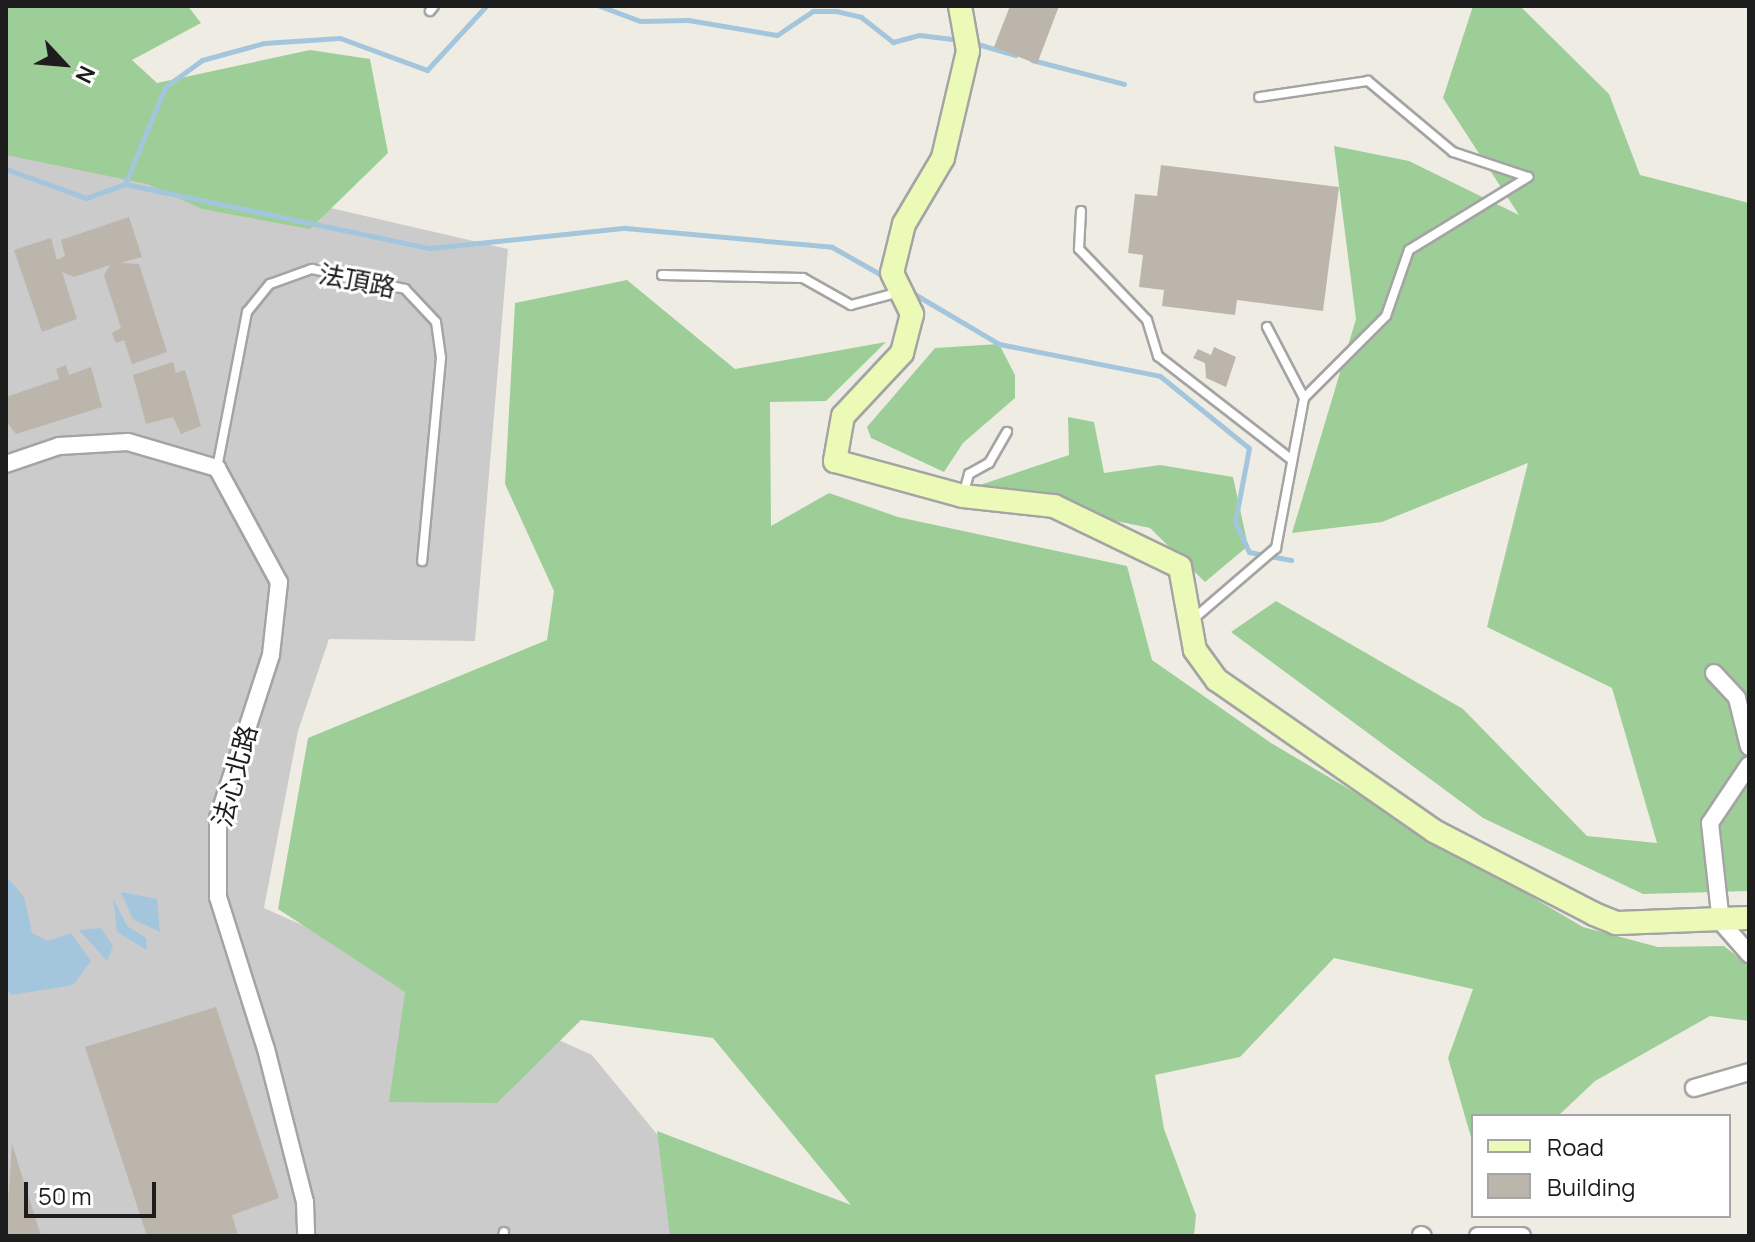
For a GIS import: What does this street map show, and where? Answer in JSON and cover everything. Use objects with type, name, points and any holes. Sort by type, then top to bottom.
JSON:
[{"type":"street","points":[[960,6],[968,51],[943,158],[904,224],[892,273],[912,314],[902,353],[843,416],[835,461],[963,496],[1054,506],[1180,567],[1187,624],[1217,680],[1434,831],[1616,923],[1721,922],[1749,918]]},
{"type":"street","points":[[6,464],[59,446],[128,442],[217,468]]},
{"type":"street","name":"法心北路","points":[[217,468],[279,582],[271,655],[218,818],[218,897],[266,1049],[305,1202],[306,1236]]},
{"type":"street","points":[[1714,673],[1737,698],[1749,747]]},
{"type":"street","points":[[1749,765],[1710,823],[1721,922],[1749,954]]},
{"type":"street","points":[[1694,1088],[1749,1072]]},
{"type":"street","points":[[1478,1236],[1522,1236]]},
{"type":"lane","points":[[1187,624],[1276,548],[1304,398],[1386,316],[1409,250],[1528,177],[1453,152],[1368,81],[1259,97]]},
{"type":"lane","points":[[1081,211],[1079,249],[1147,320],[1158,356],[1291,459]]},
{"type":"lane","name":"法頂路","points":[[217,468],[247,312],[270,284],[312,269],[405,289],[436,322],[441,358],[422,561]]},
{"type":"lane","points":[[662,275],[803,278],[851,305],[901,291]]},
{"type":"lane","points":[[1267,327],[1304,398]]},
{"type":"lane","points":[[963,496],[969,474],[989,463],[1007,432]]},
{"type":"shaded area","points":[[6,133],[508,249],[475,641],[329,639],[298,731],[264,908],[592,1055],[697,1183],[696,1236],[6,1236]]},
{"type":"green space","points":[[6,6],[188,6],[201,23],[132,60],[157,83],[310,50],[370,59],[388,153],[310,229],[202,209],[147,184],[6,155]]},
{"type":"green space","points":[[1473,6],[1520,6],[1609,94],[1640,175],[1749,203],[1749,891],[1643,894],[1483,818],[1231,632],[1276,601],[1463,709],[1587,836],[1657,843],[1612,688],[1487,627],[1528,463],[1382,522],[1292,533],[1356,319],[1334,146],[1409,161],[1519,215],[1443,98]]},
{"type":"green space","points":[[627,280],[735,369],[886,342],[826,401],[770,402],[771,526],[829,493],[898,517],[1127,566],[1152,660],[1271,743],[1583,927],[1658,947],[1724,946],[1749,966],[1749,1021],[1710,1016],[1595,1081],[1560,1114],[1471,1114],[1471,1137],[1448,1058],[1473,989],[1334,958],[1240,1057],[1155,1075],[1164,1129],[1196,1215],[1194,1236],[670,1236],[657,1131],[851,1205],[713,1038],[581,1020],[497,1103],[389,1102],[405,992],[278,909],[308,738],[547,640],[554,591],[505,484],[515,303]]},
{"type":"green space","points":[[999,344],[1015,375],[1015,398],[963,443],[944,472],[871,438],[867,427],[935,348]]},
{"type":"green space","points":[[1068,417],[1094,422],[1104,473],[1160,465],[1233,477],[1248,546],[1205,582],[1150,528],[965,490],[1069,455]]},
{"type":"water","points":[[6,876],[24,897],[32,933],[48,941],[71,933],[91,961],[73,985],[11,995],[6,987]]},
{"type":"water","points":[[121,892],[157,899],[160,932],[133,919]]},
{"type":"water","points":[[113,898],[127,926],[146,938],[147,950],[117,932]]},
{"type":"water","points":[[101,928],[113,946],[107,961],[79,930]]},
{"type":"building","points":[[1010,6],[1059,6],[1037,64],[994,47]]},
{"type":"building","points":[[1161,165],[1339,187],[1323,311],[1237,300],[1235,315],[1162,306],[1164,290],[1139,287],[1143,255],[1128,253],[1135,194],[1157,196]]},
{"type":"building","points":[[129,217],[142,257],[120,263],[139,264],[167,352],[132,364],[124,340],[116,343],[112,333],[121,328],[104,275],[110,265],[74,277],[62,272],[77,319],[42,332],[14,250],[51,238],[57,260],[65,256],[61,240]]},
{"type":"building","points":[[1214,347],[1236,357],[1226,387],[1206,378],[1205,363],[1193,358],[1198,349],[1211,355]]},
{"type":"building","points":[[173,362],[176,373],[185,370],[201,426],[181,434],[173,417],[146,424],[133,375]]},
{"type":"building","points":[[66,365],[69,375],[91,367],[102,407],[16,434],[6,421],[6,397],[59,379],[56,369]]},
{"type":"building","points":[[216,1007],[279,1198],[232,1215],[238,1236],[147,1236],[85,1047]]},
{"type":"building","points":[[12,1144],[41,1236],[6,1236]]},
{"type":"waterway","points":[[6,169],[86,198],[125,184],[165,87],[202,60],[264,43],[340,38],[427,70],[486,6]]},
{"type":"waterway","points":[[600,6],[640,21],[688,20],[777,35],[813,11],[836,11],[861,17],[893,42],[919,35],[961,40]]},
{"type":"waterway","points":[[974,43],[1015,55]]},
{"type":"waterway","points":[[1032,60],[1124,84]]},
{"type":"waterway","points":[[125,184],[430,248],[625,228],[832,247],[885,277]]},
{"type":"waterway","points":[[911,292],[999,344],[1160,376],[1249,448],[1235,522],[1249,552],[1291,560]]}]
